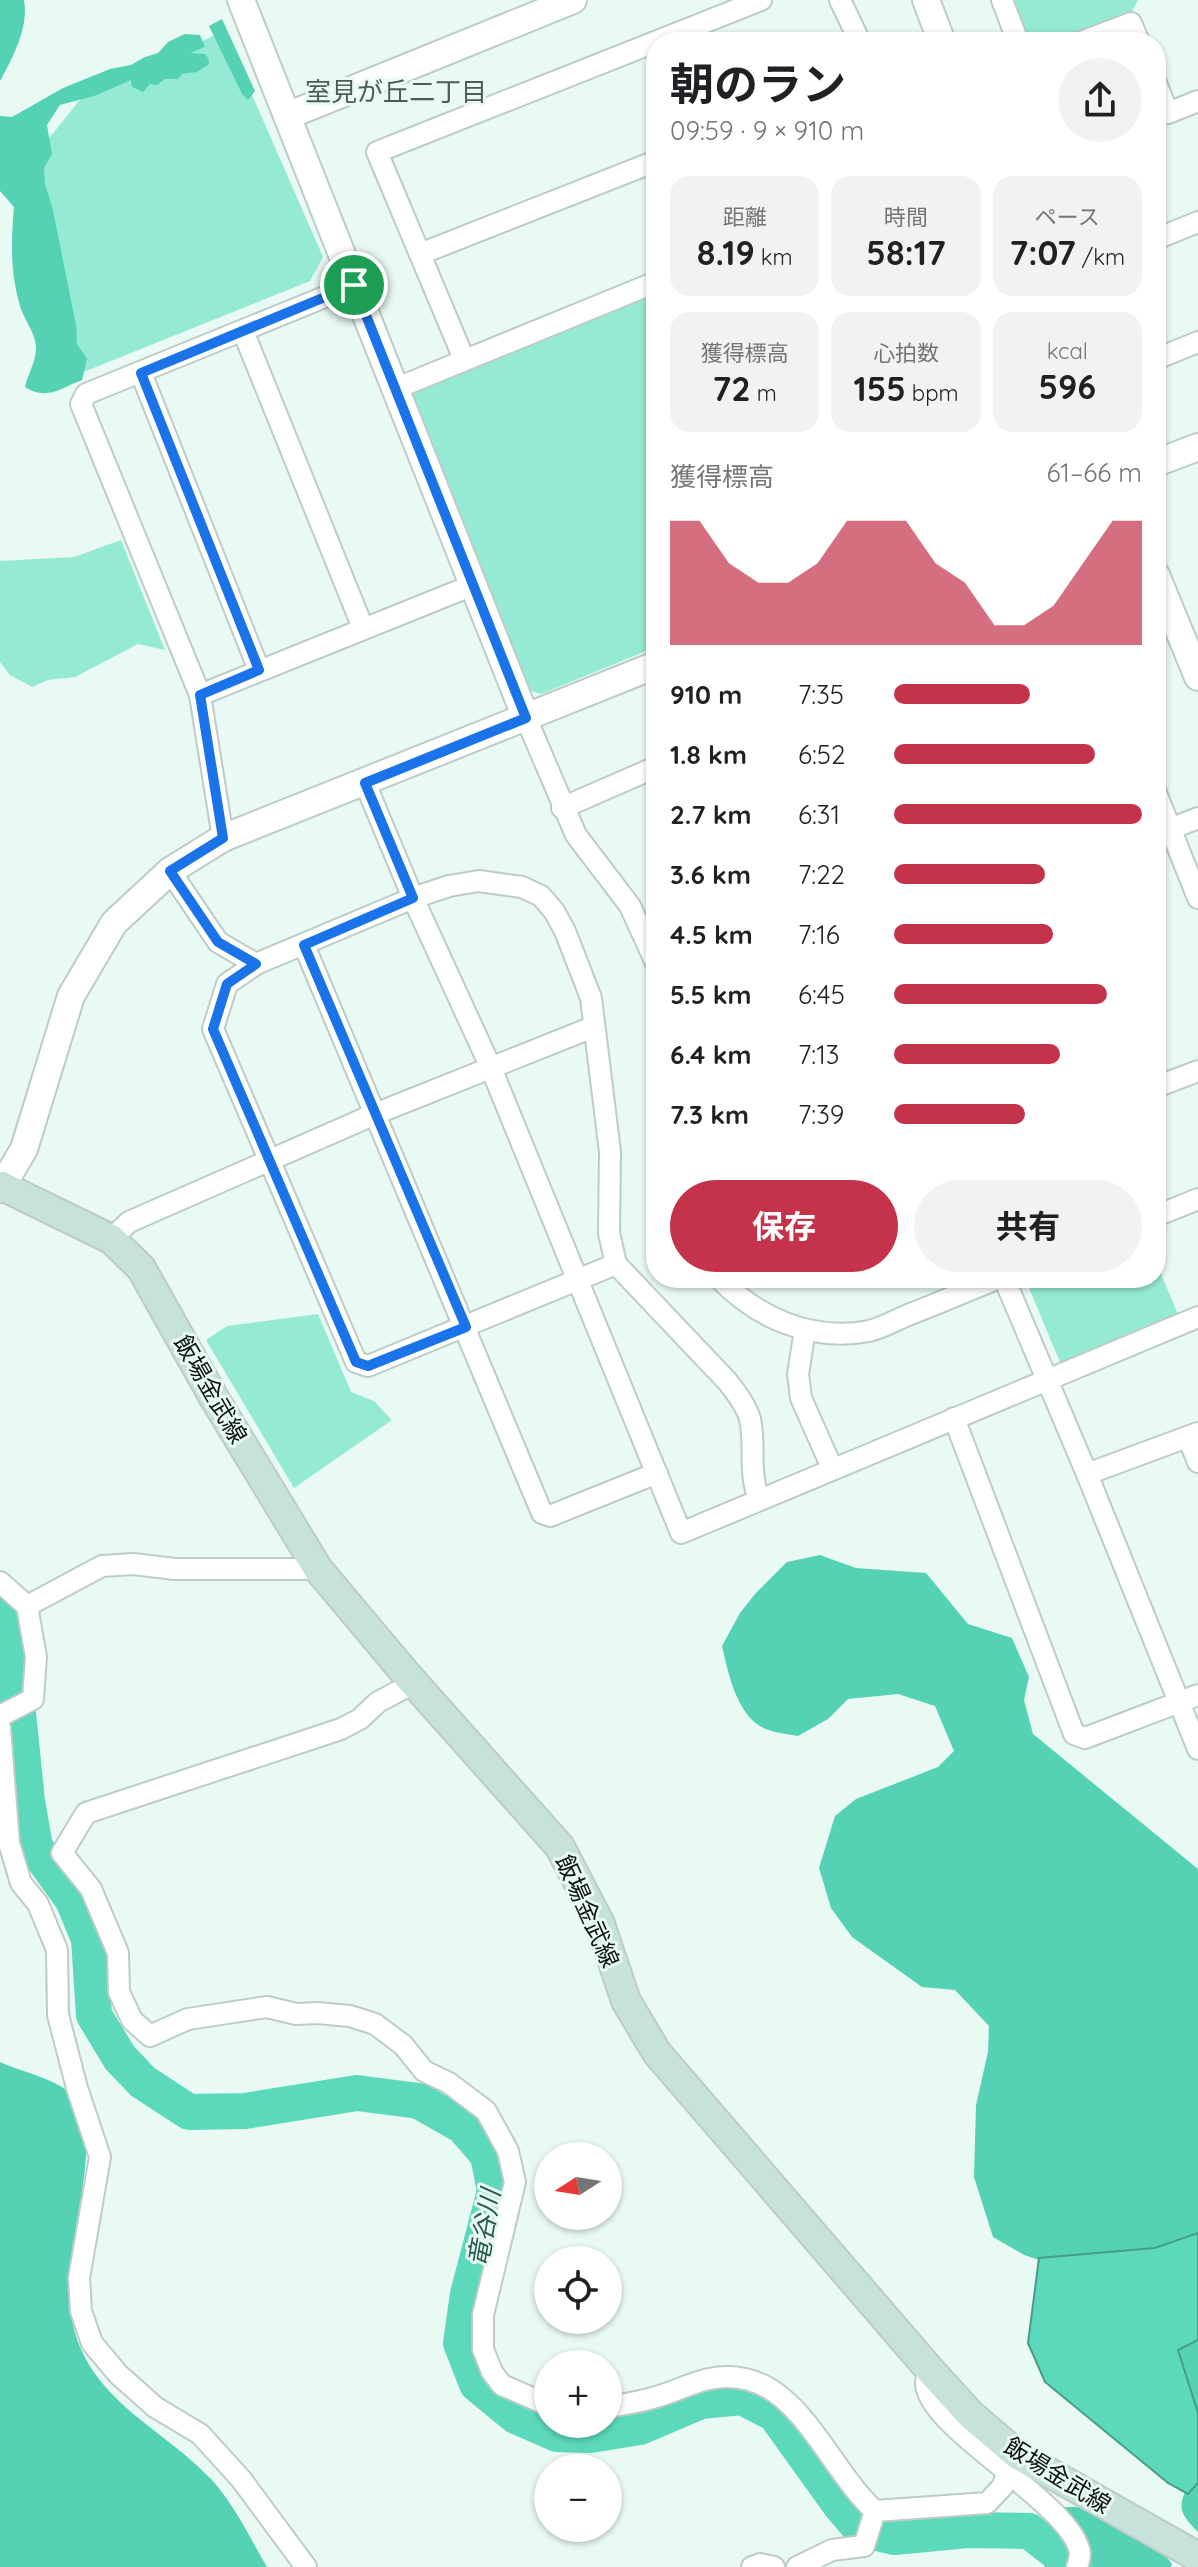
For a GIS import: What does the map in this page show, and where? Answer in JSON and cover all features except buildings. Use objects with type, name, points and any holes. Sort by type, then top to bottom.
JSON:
[{"type":"main road","name":"飯場金武線","points":[[1,1187],[111,1239],[141,1268],[214,1398],[318,1569],[414,1683],[560,1847],[600,1924],[626,2001],[657,2053],[930,2370],[971,2415],[1018,2455],[1198,2557]]},
{"type":"street","points":[[287,116],[573,0]]},
{"type":"street","points":[[680,32],[761,0]]},
{"type":"street","points":[[840,0],[855,32]]},
{"type":"street","points":[[926,0],[938,32]]},
{"type":"street","points":[[1002,0],[1014,32]]},
{"type":"street","points":[[247,2],[287,116],[562,808],[576,835],[630,906],[646,941]]},
{"type":"street","points":[[1107,32],[1131,23],[1135,32]]},
{"type":"street","points":[[464,359],[377,152],[646,46]]},
{"type":"street","points":[[1166,108],[1168,113],[1198,101]]},
{"type":"street","points":[[420,254],[646,165]]},
{"type":"street","points":[[1166,235],[1198,222]]},
{"type":"street","points":[[223,838],[200,695],[81,404],[86,394],[354,285]]},
{"type":"street","points":[[397,388],[646,286]]},
{"type":"street","points":[[243,331],[363,628]]},
{"type":"street","points":[[1166,355],[1198,342]]},
{"type":"street","points":[[141,373],[259,670]]},
{"type":"street","points":[[1166,459],[1198,447]]},
{"type":"street","points":[[200,695],[473,585]]},
{"type":"street","points":[[1166,599],[1198,677]]},
{"type":"street","points":[[1,1187],[24,1149],[71,996],[114,923],[170,871],[223,838],[646,669]]},
{"type":"street","points":[[562,808],[646,771]]},
{"type":"street","points":[[365,783],[413,898],[491,1068],[681,1533],[1198,1317]]},
{"type":"street","points":[[1170,829],[1198,818]]},
{"type":"street","points":[[1166,819],[1198,898]]},
{"type":"street","points":[[170,871],[218,942],[256,964]]},
{"type":"street","points":[[616,1264],[368,1366],[356,1362],[213,1029],[227,984],[256,964],[449,886],[479,881],[522,887],[541,896],[554,911],[591,998],[610,1152],[609,1233],[616,1264],[739,1397],[749,1415],[753,1485],[759,1499]]},
{"type":"street","points":[[304,945],[542,1513],[550,1516],[657,1473]]},
{"type":"street","points":[[111,1239],[129,1222],[375,1114],[593,1027]]},
{"type":"street","points":[[1166,1084],[1198,1071]]},
{"type":"street","points":[[1166,1212],[1198,1199]]},
{"type":"street","points":[[729,1288],[768,1317],[805,1330],[838,1333],[870,1331],[977,1288]]},
{"type":"street","points":[[1006,1288],[1189,1699],[1198,1749]]},
{"type":"street","points":[[805,1330],[798,1374],[801,1398],[832,1468]]},
{"type":"street","points":[[954,1418],[1074,1734],[1085,1738],[1189,1699]]},
{"type":"street","points":[[1087,1474],[1193,1435],[1198,1462]]},
{"type":"street","points":[[27,1606],[102,1566],[133,1564],[175,1569],[318,1569]]},
{"type":"street","points":[[0,1582],[27,1606],[36,1657],[33,1699],[0,1716]]},
{"type":"street","points":[[414,1683],[378,1702],[360,1719],[341,1729],[86,1813],[62,1853],[91,1889],[118,1953],[119,1992],[132,2020],[150,2036],[188,2019],[267,2007],[296,2014],[350,2016],[375,2024],[403,2045],[424,2071],[449,2083],[486,2111],[508,2151],[515,2182],[483,2315],[483,2349],[492,2372],[502,2385],[534,2399]]},
{"type":"street","points":[[0,1728],[9,1843],[21,1883],[38,1904],[57,1950],[58,2015],[77,2088],[100,2157],[79,2278],[81,2311],[92,2343],[118,2374],[155,2407],[200,2434],[241,2479],[306,2567]]},
{"type":"street","points":[[930,2370],[926,2383],[930,2399],[951,2423],[1045,2503],[1074,2539],[1079,2561]]},
{"type":"street","points":[[622,2404],[654,2398],[708,2379],[738,2376],[777,2391],[796,2409],[860,2497],[875,2511],[987,2503],[1003,2486],[1007,2472]]},
{"type":"street","points":[[797,2567],[832,2550],[864,2546],[875,2511]]},
{"type":"street","points":[[752,2567],[760,2564],[774,2567]]},
{"type":"shaded area","points":[[0,0],[24,0],[25,10],[19,42],[0,81]]},
{"type":"shaded area","points":[[1014,0],[1138,0],[1131,13],[1082,32],[1026,32]]},
{"type":"shaded area","points":[[222,19],[255,91],[248,100],[242,94],[209,26]]},
{"type":"shaded area","points":[[224,31],[323,257],[310,281],[71,377],[38,152],[83,96]]},
{"type":"shaded area","points":[[185,34],[200,35],[205,47],[190,53],[205,54],[209,64],[197,72],[182,74],[178,79],[150,84],[143,92],[132,87],[131,80],[97,95],[60,105],[47,125],[52,154],[44,168],[45,184],[76,325],[77,344],[87,359],[82,380],[54,392],[33,391],[25,387],[36,346],[20,306],[14,280],[14,207],[0,191],[0,116],[12,117],[63,88],[110,69],[131,65],[158,53],[168,42]]},
{"type":"shaded area","points":[[646,297],[646,651],[541,694],[527,690],[412,401],[415,391]]},
{"type":"shaded area","points":[[121,540],[165,650],[138,644],[75,677],[48,680],[32,687],[10,675],[0,662],[0,561],[74,557]]},
{"type":"shaded area","points":[[1166,1286],[1179,1317],[1062,1367],[1029,1288]]},
{"type":"shaded area","points":[[318,1314],[351,1392],[374,1401],[392,1420],[294,1488],[206,1340],[227,1326]]},
{"type":"shaded area","points":[[820,1555],[856,1568],[926,1573],[968,1624],[1012,1638],[1029,1677],[1024,1700],[1033,1734],[1198,1869],[1198,2263],[1067,2269],[1024,2255],[993,2237],[974,2177],[976,2105],[988,2052],[989,2026],[955,1990],[922,1987],[852,1937],[831,1908],[819,1868],[835,1816],[856,1799],[938,1767],[954,1751],[935,1706],[898,1694],[848,1699],[828,1719],[798,1736],[766,1729],[756,1723],[741,1705],[727,1668],[722,1646],[740,1613],[755,1594],[787,1562]]},
{"type":"shaded area","points":[[0,2062],[62,2087],[74,2099],[82,2117],[86,2153],[69,2285],[74,2329],[83,2354],[113,2395],[211,2479],[234,2510],[267,2567],[0,2567]]},
{"type":"shaded area","points":[[1198,2233],[1198,2340],[1178,2350],[1198,2413],[1198,2483],[1188,2494],[1168,2483],[1045,2382],[1028,2343],[1039,2258],[1155,2248]]},
{"type":"shaded area","points":[[1198,2309],[1198,2433],[1158,2341]]},
{"type":"shaded area","points":[[1198,2482],[1198,2532],[1184,2515],[1182,2500],[1188,2485]]},
{"type":"shaded area","points":[[1088,2507],[1156,2543],[1172,2564],[1171,2567],[1045,2567],[1041,2542],[1048,2517],[1061,2508]]},
{"type":"waterway","name":"竜谷川","points":[[0,1615],[9,1625],[27,1801],[35,1847],[73,1900],[89,1939],[94,2015],[120,2058],[143,2082],[189,2112],[245,2111],[357,2093],[419,2101],[463,2126],[488,2155],[495,2191],[468,2294],[461,2343],[477,2384],[516,2416],[557,2434],[590,2435],[640,2427],[701,2401],[742,2397],[775,2414],[861,2529],[894,2537],[968,2530],[1029,2531],[1076,2567]]},
{"type":"district","name":"室見が丘二丁目","points":[[396,91]]},
{"type":"route","points":[[354,285],[526,718],[365,783],[413,898],[304,945],[466,1327],[368,1366],[356,1362],[213,1029],[227,984],[256,964],[218,942],[170,871],[223,838],[200,695],[259,670],[141,373],[354,285]]}]
